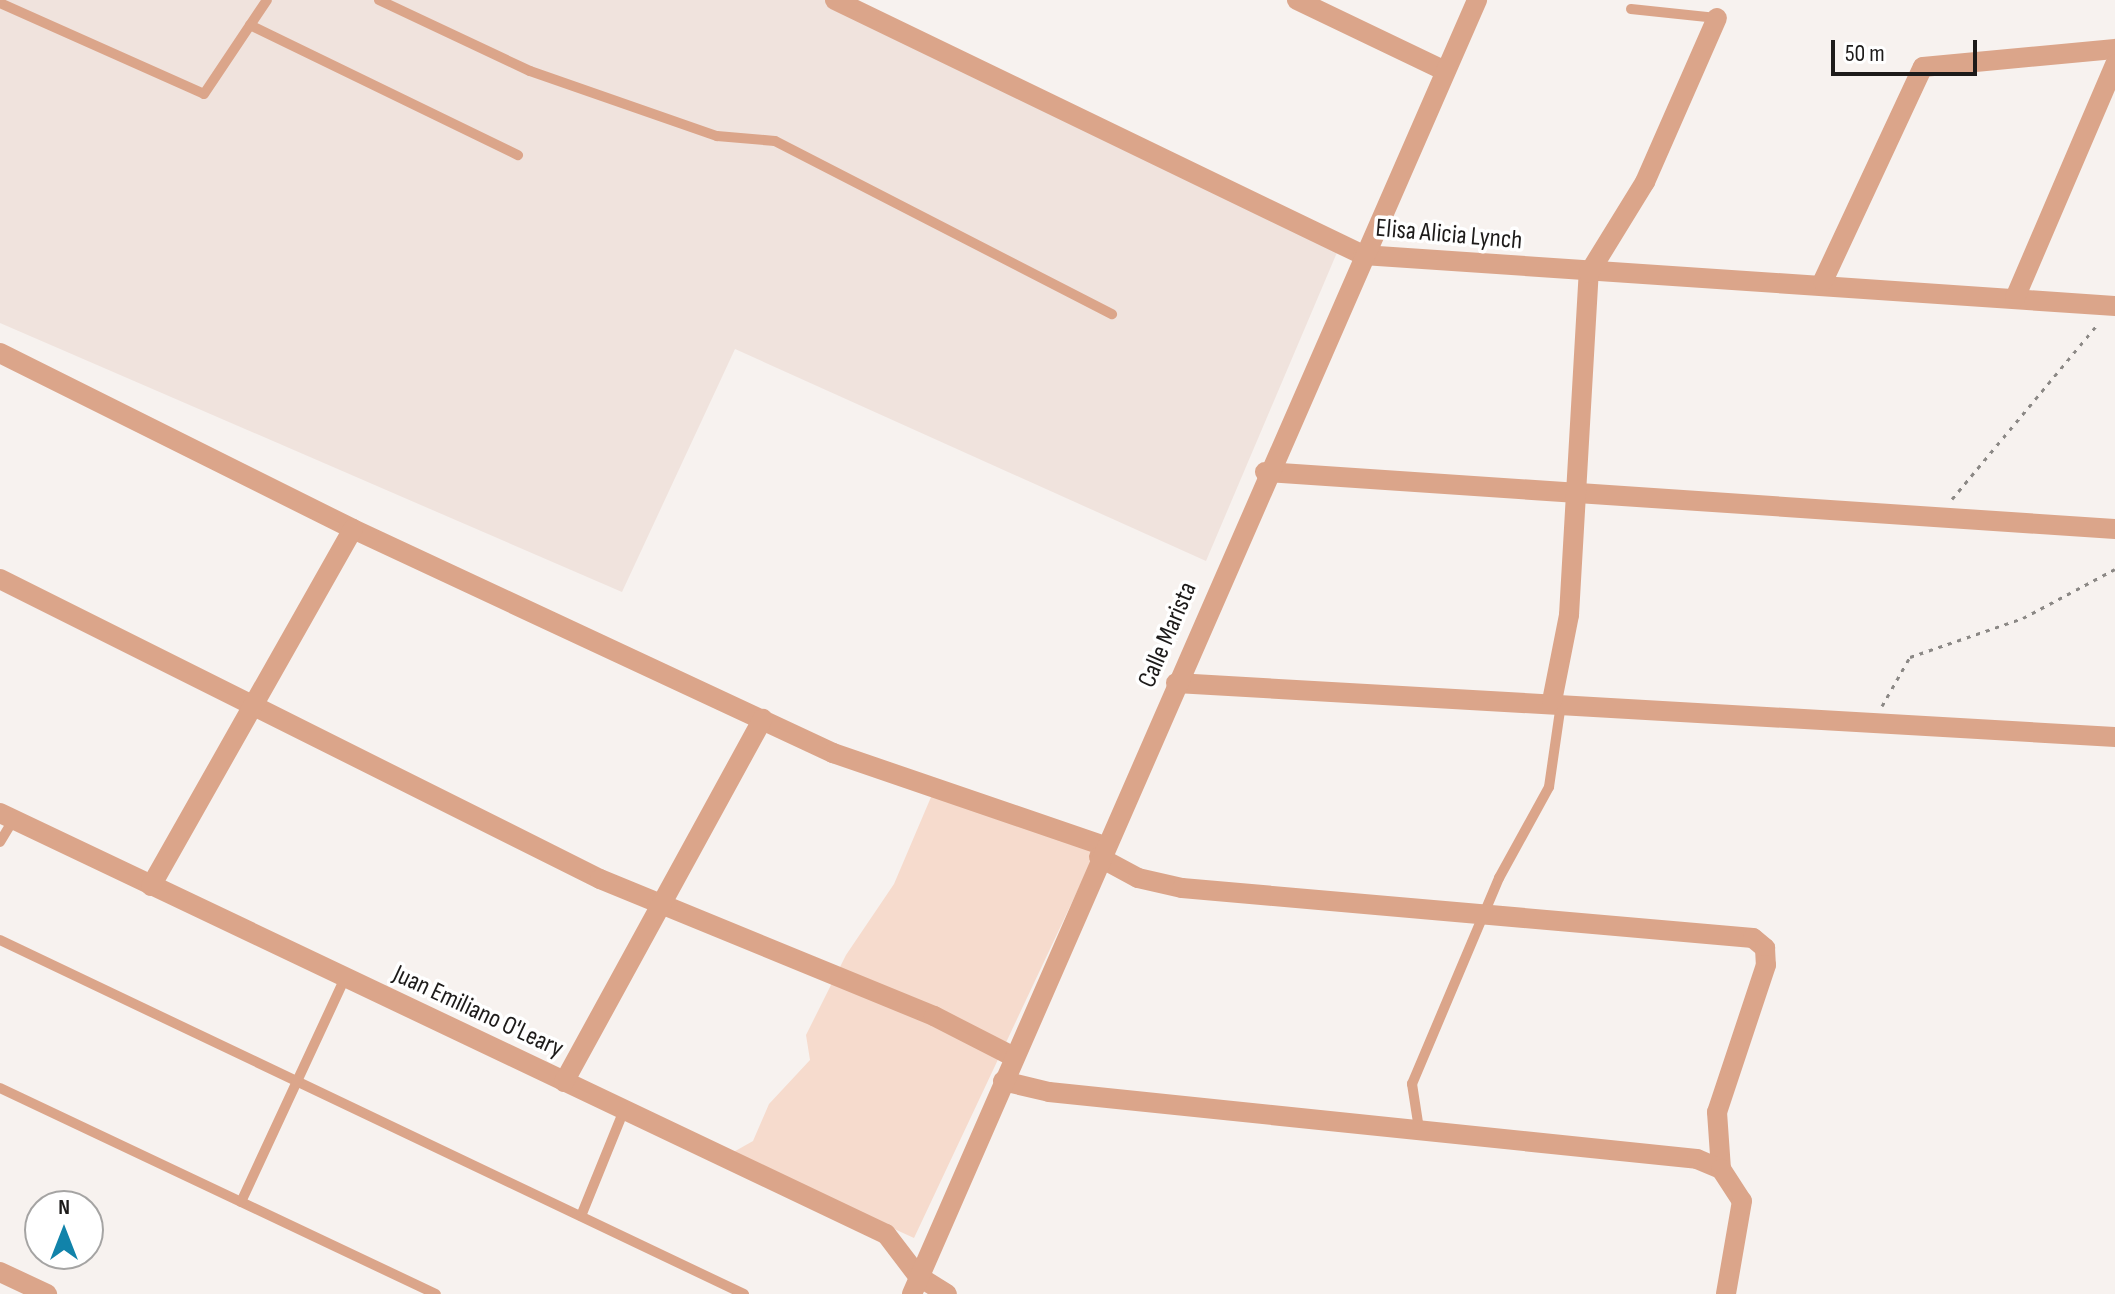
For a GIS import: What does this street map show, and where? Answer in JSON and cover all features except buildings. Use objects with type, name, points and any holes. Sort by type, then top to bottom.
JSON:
[{"type":"street","name":"Elisa Alicia Lynch","points":[[835,0],[1363,255],[1589,273],[1823,281],[2111,310]]},
{"type":"street","points":[[1297,0],[1443,70]]},
{"type":"street","name":"Calle Marista","points":[[915,1285],[1265,472],[1477,0]]},
{"type":"street","points":[[1557,701],[1569,615],[1573,493],[1589,273],[1645,182],[1717,18]]},
{"type":"street","points":[[1823,281],[1923,67],[2115,49]]},
{"type":"street","points":[[2015,298],[2115,65]]},
{"type":"street","points":[[0,353],[353,529],[833,753],[1101,852],[1138,878],[1182,888],[1731,932],[1765,948],[1766,965],[1717,1112],[1721,1169],[1742,1201],[1726,1294]]},
{"type":"street","points":[[1265,472],[2115,529]]},
{"type":"street","points":[[151,886],[353,529]]},
{"type":"street","points":[[0,579],[255,702],[656,903],[934,1016],[1014,1057]]},
{"type":"street","points":[[1176,683],[1557,701],[1876,724],[2115,737]]},
{"type":"street","points":[[564,1082],[656,903],[763,719]]},
{"type":"street","name":"Juan Emiliano O'Leary","points":[[6,816],[886,1234],[915,1285]]},
{"type":"street","points":[[1003,1081],[1419,1129],[1670,1153],[1721,1169]]},
{"type":"street","points":[[0,1272],[47,1294]]},
{"type":"street","points":[[915,1285],[947,1294]]},
{"type":"lane","points":[[0,3],[204,94],[267,0]]},
{"type":"lane","points":[[379,0],[530,71],[717,136],[775,141],[1112,314]]},
{"type":"lane","points":[[1631,9],[1717,18]]},
{"type":"lane","points":[[250,25],[518,155]]},
{"type":"lane","points":[[1419,1129],[1412,1084],[1486,911],[1549,787],[1557,701]]},
{"type":"lane","points":[[0,842],[6,816]]},
{"type":"lane","points":[[0,940],[744,1294]]},
{"type":"lane","points":[[241,1202],[345,978]]},
{"type":"lane","points":[[0,1088],[436,1294]]},
{"type":"lane","points":[[581,1216],[624,1110]]},
{"type":"path","points":[[1936,517],[2111,310]]},
{"type":"path","points":[[1876,724],[1892,678],[1910,657],[2023,618],[2115,569]]},
{"type":"shaded area","points":[[0,0],[843,0],[1344,236],[1206,561],[735,349],[622,592],[0,323]]},
{"type":"shaded area","points":[[937,783],[1098,847],[914,1238],[730,1154],[753,1141],[769,1104],[810,1060],[806,1035],[846,955],[894,884]]}]
